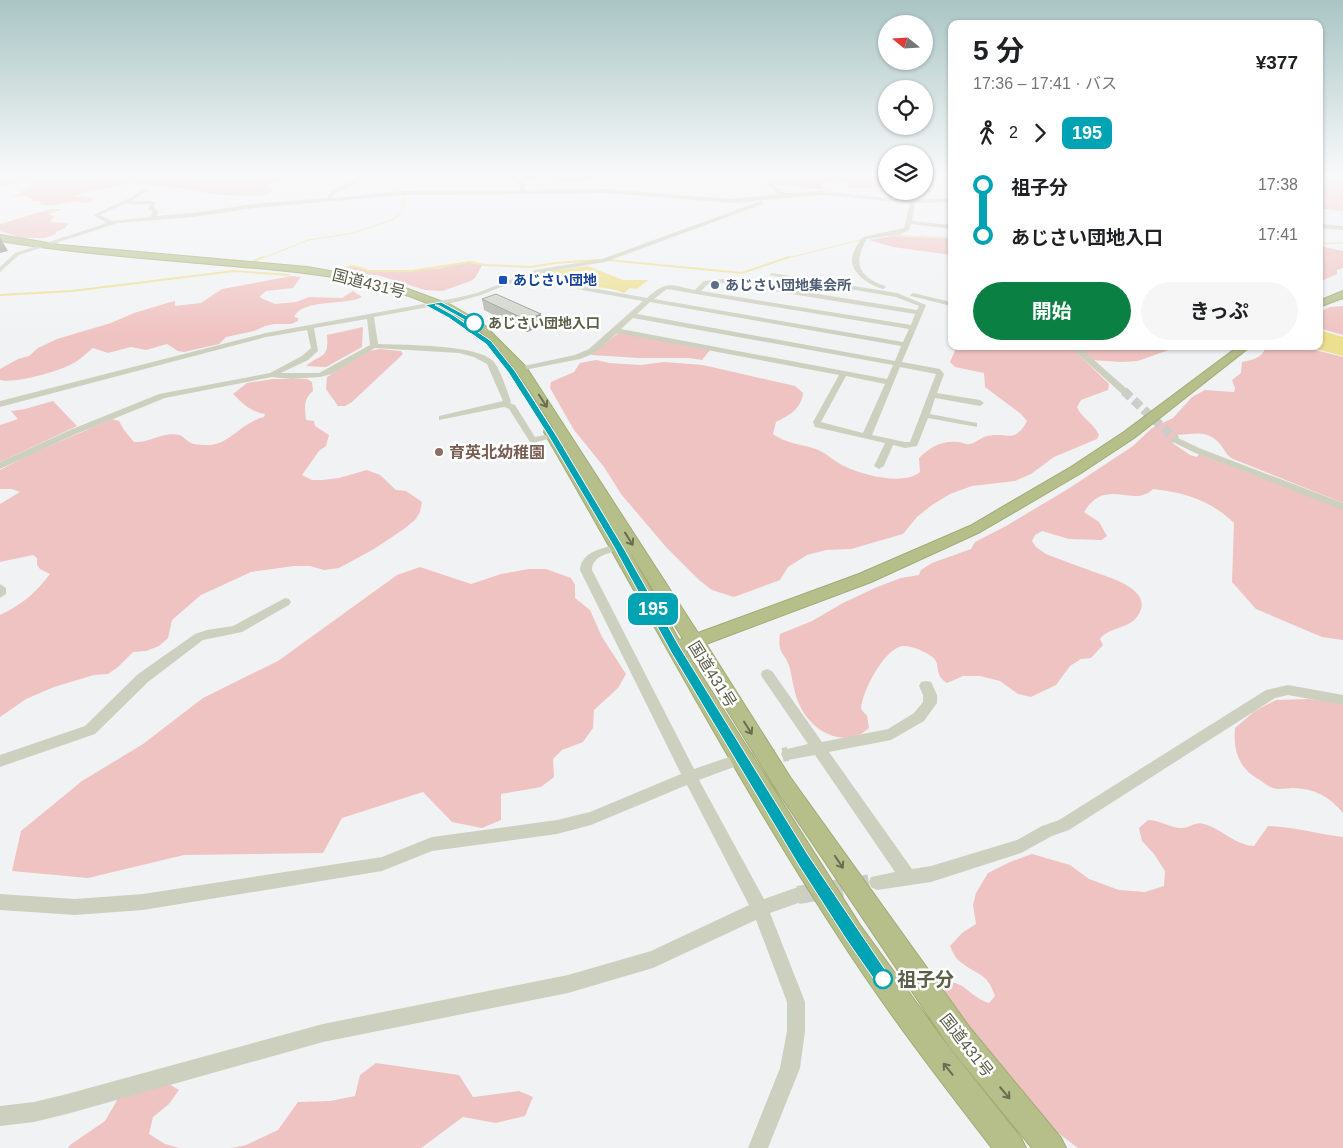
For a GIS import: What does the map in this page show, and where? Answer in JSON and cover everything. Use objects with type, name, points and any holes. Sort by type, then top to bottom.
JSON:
[{"type":"highway","name":"国道431号","points":[[0,238],[37,248]]},
{"type":"highway","name":"国道431号","points":[[0,243],[322,276],[378,287],[434,304],[462,314],[478,325],[509,353],[522,369],[564,434],[803,859],[851,934],[937,1055],[1011,1148]]},
{"type":"highway","points":[[1323,302],[1343,294]]},
{"type":"highway","name":"国道431号","points":[[434,304],[488,343],[511,371],[619,547],[684,646],[783,783],[960,1038],[1051,1148]]},
{"type":"highway","points":[[684,646],[865,578],[975,529],[1068,475],[1129,435],[1241,350]]},
{"type":"street","points":[[0,270],[13,256],[89,230]]},
{"type":"street","points":[[0,404],[243,341],[310,326],[480,294],[537,271],[606,260],[689,230]]},
{"type":"street","points":[[906,230],[864,239],[857,250],[854,261],[864,277],[872,284],[948,303]]},
{"type":"street","points":[[537,271],[584,289],[647,300],[898,364],[937,371],[940,374],[914,444],[909,445],[866,437],[822,428],[816,424],[843,374]]},
{"type":"street","points":[[772,275],[896,295],[923,305],[921,314],[866,437]]},
{"type":"street","points":[[747,355],[803,280]]},
{"type":"street","points":[[696,292],[706,282],[724,282],[921,314]]},
{"type":"street","points":[[522,369],[577,357],[592,351],[647,300],[662,288],[667,287],[914,328]]},
{"type":"street","points":[[370,315],[374,346]]},
{"type":"street","points":[[631,315],[907,345]]},
{"type":"street","points":[[272,375],[305,358],[315,349],[310,326]]},
{"type":"street","points":[[615,330],[890,382]]},
{"type":"street","points":[[0,466],[72,432],[162,396],[272,375],[311,377],[320,375],[329,372],[374,346],[458,350],[477,355],[486,360],[492,367],[507,401],[505,404]]},
{"type":"street","points":[[1078,350],[1124,391]]},
{"type":"street","points":[[933,395],[980,403]]},
{"type":"street","points":[[442,418],[505,404],[512,407],[533,440],[552,435]]},
{"type":"street","points":[[924,415],[974,425]]},
{"type":"street","points":[[1176,440],[1196,450],[1343,506]]},
{"type":"street","points":[[879,466],[890,441]]},
{"type":"street","points":[[619,547],[590,558],[587,562],[586,570],[690,777],[760,909],[792,987],[796,1002],[796,1031],[790,1068],[758,1148]]},
{"type":"street","points":[[0,588],[0,594]]},
{"type":"street","points":[[0,761],[90,730],[143,678],[199,637],[204,634],[230,631],[244,626],[285,602]]},
{"type":"street","points":[[768,674],[908,877]]},
{"type":"street","points":[[788,754],[891,734],[919,717],[930,703],[930,695],[926,686]]},
{"type":"street","points":[[877,882],[931,874],[1021,846],[1047,831],[1064,825],[1271,694],[1288,690],[1343,700]]},
{"type":"street","points":[[0,902],[75,907],[142,902],[382,864],[432,844],[557,827],[591,818],[729,763]]},
{"type":"street","points":[[0,1116],[42,1110],[322,1033],[568,984],[653,959],[760,909],[798,895]]},
{"type":"shaded area","points":[[61,230],[45,238],[22,238],[0,231]]},
{"type":"shaded area","points":[[892,236],[948,239],[948,255],[893,247],[869,240]]},
{"type":"shaded area","points":[[1323,247],[1343,251],[1343,268],[1337,270],[1337,274],[1323,280]]},
{"type":"shaded area","points":[[464,262],[482,265],[475,278],[442,291],[425,290],[377,275],[360,274],[354,270],[338,270],[353,266],[369,271],[413,271],[442,268]]},
{"type":"shaded area","points":[[588,266],[623,280],[648,280],[637,289],[630,288],[624,293],[580,284],[550,271]]},
{"type":"shaded area","points":[[292,276],[301,277],[293,288],[266,291],[260,296],[261,298],[275,304],[296,302],[309,297],[342,298],[353,291],[362,297],[355,300],[306,307],[294,317],[298,318],[298,321],[291,324],[265,326],[254,331],[226,337],[219,344],[184,352],[178,351],[167,344],[146,350],[131,347],[108,353],[93,348],[77,361],[59,370],[16,380],[0,380],[0,369],[18,359],[29,356],[38,348],[57,339],[171,302],[175,301],[175,306],[201,303],[222,289]]},
{"type":"shaded area","points":[[1343,306],[1343,335],[1323,329],[1323,310],[1330,307]]},
{"type":"shaded area","points":[[363,327],[362,347],[326,367],[306,366],[323,355],[327,348],[327,335]]},
{"type":"shaded area","points":[[1323,331],[1343,337],[1343,356],[1320,350],[1323,350]]},
{"type":"shaded area","points":[[618,333],[710,350],[702,360],[591,355]]},
{"type":"shaded area","points":[[380,349],[401,351],[403,354],[352,402],[345,406],[338,406],[326,389],[327,377],[369,351]]},
{"type":"shaded area","points":[[955,350],[1074,350],[1109,384],[1108,390],[1081,400],[1077,407],[1097,431],[1099,435],[1097,439],[1054,457],[1031,474],[1015,481],[972,486],[950,494],[917,517],[903,534],[851,549],[826,550],[807,555],[788,567],[780,580],[734,597],[712,590],[699,580],[666,547],[621,494],[604,467],[574,430],[550,388],[551,382],[574,372],[580,363],[596,360],[609,363],[641,365],[664,362],[703,365],[795,386],[803,393],[802,399],[790,414],[776,422],[773,434],[789,442],[816,449],[853,470],[873,476],[894,479],[913,476],[920,472],[919,458],[937,445],[947,442],[968,444],[991,435],[1013,435],[1022,429],[1027,421],[1021,414],[985,387],[984,373],[955,367],[950,362]]},
{"type":"shaded area","points":[[1080,350],[1168,350],[1138,361],[1091,360]]},
{"type":"shaded area","points":[[1265,350],[1315,350],[1343,357],[1343,503],[1233,459],[1215,439],[1204,434],[1175,435],[1171,442],[1190,455],[1197,457],[1199,454],[1343,509],[1343,640],[1322,637],[1256,609],[1232,582],[1234,523],[1207,503],[1187,495],[1153,489],[1137,496],[1110,494],[1092,501],[1084,512],[1099,522],[1107,536],[1102,540],[1069,539],[1042,531],[1035,535],[1032,541],[1036,547],[1046,554],[1107,576],[1128,586],[1141,599],[1141,608],[1136,618],[1132,622],[1104,635],[1100,639],[1103,645],[1091,658],[1081,659],[1070,666],[1056,685],[1031,697],[1018,694],[1000,681],[980,676],[963,676],[947,683],[940,676],[935,659],[925,652],[909,646],[902,646],[888,655],[869,683],[861,709],[867,716],[869,728],[862,734],[847,738],[831,735],[816,727],[804,714],[796,697],[790,669],[781,650],[780,634],[812,621],[843,603],[877,587],[901,578],[919,575],[921,570],[932,563],[971,549],[975,542],[1068,489],[1133,446],[1152,428],[1173,418],[1192,397],[1205,390],[1234,392],[1235,388],[1232,380],[1241,373],[1242,362],[1254,359]]},
{"type":"shaded area","points":[[273,379],[307,379],[312,382],[313,391],[305,404],[306,420],[314,421],[315,426],[329,435],[326,446],[319,451],[302,475],[312,480],[322,480],[339,478],[367,470],[380,475],[396,490],[406,491],[422,502],[420,512],[415,520],[374,549],[339,568],[324,570],[310,566],[294,566],[251,572],[201,595],[172,620],[168,638],[159,646],[146,651],[133,652],[108,674],[94,675],[54,687],[26,699],[0,717],[0,615],[28,598],[50,574],[40,569],[37,565],[37,558],[33,555],[0,562],[0,504],[20,492],[12,489],[0,489],[0,470],[29,455],[112,419],[119,421],[134,442],[173,434],[195,444],[210,445],[217,443],[231,437],[249,423],[264,417],[265,414],[251,409],[233,394],[247,383]]},
{"type":"shaded area","points":[[53,401],[77,426],[0,462],[0,425],[18,419],[11,411]]},
{"type":"shaded area","points":[[420,567],[471,584],[501,574],[529,569],[546,569],[571,578],[575,585],[575,598],[590,610],[602,637],[626,674],[618,688],[594,710],[593,728],[583,742],[562,750],[553,759],[554,777],[541,787],[501,794],[501,820],[482,828],[452,822],[423,792],[342,818],[323,853],[184,855],[88,878],[12,871],[21,831],[82,781],[143,744],[203,698],[278,661],[397,575]]},
{"type":"shaded area","points":[[1308,699],[1343,703],[1343,813],[1333,802],[1321,794],[1301,788],[1275,789],[1268,786],[1253,776],[1242,765],[1236,752],[1235,728],[1255,711],[1276,700]]},
{"type":"shaded area","points":[[1148,820],[1182,828],[1198,823],[1204,824],[1241,843],[1254,846],[1268,826],[1343,837],[1343,1148],[1078,1148],[1025,1108],[937,983],[946,982],[960,985],[981,1000],[989,1003],[995,996],[988,982],[980,974],[958,960],[950,946],[962,933],[976,924],[973,905],[976,893],[988,873],[1010,862],[1032,854],[1070,865],[1089,879],[1119,890],[1145,892],[1164,886],[1165,871],[1154,854],[1142,841],[1139,828]]},
{"type":"shaded area","points":[[376,1063],[459,1075],[473,1097],[519,1091],[533,1097],[525,1116],[496,1123],[463,1117],[421,1148],[231,1148],[246,1145],[278,1130],[298,1102],[330,1101],[355,1096],[360,1075]]},
{"type":"shaded area","points":[[169,1084],[179,1090],[169,1104],[153,1117],[149,1134],[165,1144],[179,1148],[68,1148],[105,1121],[119,1097]]},
{"type":"building","points":[[496,294],[541,314],[526,320],[482,299]]},
{"type":"waterway","points":[[260,259],[309,240],[363,230]]},
{"type":"waterway","points":[[890,235],[948,238]]},
{"type":"waterway","points":[[784,259],[864,239]]},
{"type":"waterway","points":[[1323,244],[1343,243]]},
{"type":"waterway","points":[[254,261],[263,257]]},
{"type":"waterway","points":[[608,260],[742,273],[789,257]]},
{"type":"waterway","points":[[335,270],[354,266],[369,271],[412,271],[470,262],[484,265],[531,267],[555,263],[599,260]]},
{"type":"waterway","points":[[0,295],[72,291],[234,271],[289,275]]},
{"type":"tunnel","points":[[1124,391],[1176,440]]},
{"type":"tunnel","points":[[741,761],[788,754]]},
{"type":"tunnel","points":[[798,895],[877,882]]},
{"type":"bus line","name":"195","points":[[474,323],[462,314],[438,303],[428,305],[451,316],[488,343],[500,355],[511,371],[552,435],[619,547],[675,649],[803,859],[851,934],[883,979]]},
{"type":"place","name":"あじさい団地","points":[[503,280]]},
{"type":"place","name":"あじさい団地集会所","points":[[715,285]]},
{"type":"place","name":"あじさい団地入口","points":[[474,323]]},
{"type":"place","name":"育英北幼稚園","points":[[439,452]]},
{"type":"place","name":"祖子分","points":[[883,979]]}]
